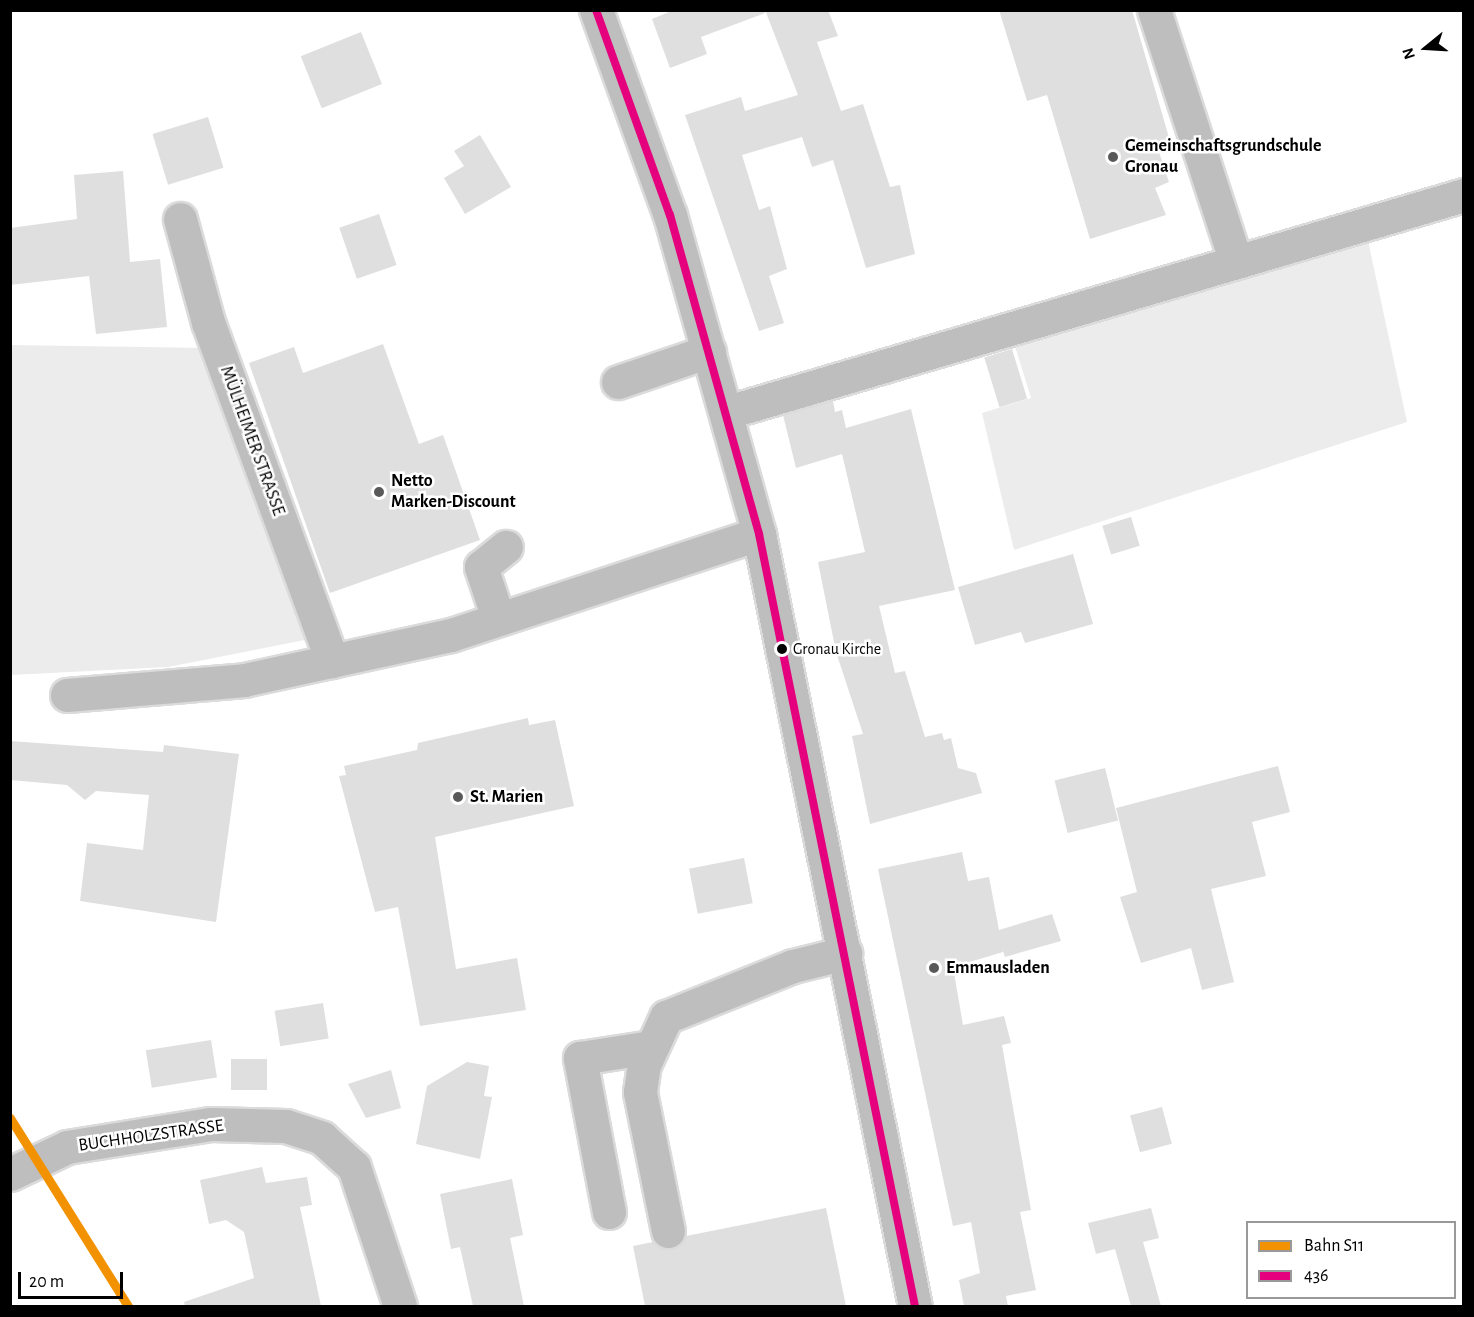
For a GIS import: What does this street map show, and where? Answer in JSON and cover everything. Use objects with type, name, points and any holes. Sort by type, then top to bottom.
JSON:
[{"type":"main road","points":[[596,10],[670,215],[728,412],[759,534],[776,640],[845,953],[915,1306]]},
{"type":"main road","points":[[1154,10],[1236,262]]},
{"type":"main road","points":[[728,412],[1464,195]]},
{"type":"main road","name":"MÜLHEIMER STRASSE","points":[[180,219],[208,322],[332,661]]},
{"type":"main road","points":[[618,382],[709,351]]},
{"type":"main road","points":[[66,695],[244,680],[332,661],[498,618],[759,534]]},
{"type":"main road","points":[[498,618],[481,567],[506,547]]},
{"type":"main road","points":[[668,1231],[640,1092],[651,1047],[666,1017],[677,1009],[793,966],[845,953]]},
{"type":"main road","points":[[609,1212],[580,1058],[651,1047]]},
{"type":"main road","name":"BUCHHOLZSTRASSE","points":[[10,1174],[67,1147],[211,1124],[286,1126],[322,1138],[354,1167],[400,1306]]},
{"type":"shaded area","points":[[1367,236],[1407,422],[1014,550],[982,413],[1031,398],[1014,343]]},
{"type":"shaded area","points":[[10,345],[208,348],[310,639],[168,667],[11,675]]},
{"type":"building","points":[[674,10],[764,10],[765,13],[701,37],[707,54],[670,68],[652,19]]},
{"type":"building","points":[[765,10],[828,10],[838,36],[817,42],[841,111],[863,104],[890,187],[900,185],[915,254],[866,268],[833,160],[812,167],[802,137],[742,155],[759,210],[770,206],[787,269],[769,276],[784,323],[759,331],[685,115],[741,97],[745,111],[798,95]]},
{"type":"building","points":[[999,10],[1132,10],[1172,148],[1159,152],[1169,182],[1155,188],[1166,215],[1090,239],[1047,95],[1027,101]]},
{"type":"building","points":[[361,32],[382,84],[322,108],[301,56]]},
{"type":"building","points":[[208,117],[223,168],[168,185],[153,134]]},
{"type":"building","points":[[480,135],[511,187],[465,214],[444,178],[464,166],[454,151]]},
{"type":"building","points":[[123,171],[130,262],[160,259],[167,327],[96,334],[89,276],[10,285],[10,228],[77,219],[74,175]]},
{"type":"building","points":[[379,214],[397,265],[357,279],[339,228]]},
{"type":"building","name":"Netto Marken-Discount","points":[[383,344],[419,444],[443,435],[480,540],[330,593],[249,363],[294,347],[303,373]]},
{"type":"building","points":[[1012,349],[1027,399],[999,407],[984,357]]},
{"type":"building","points":[[833,401],[835,412],[842,410],[846,428],[911,409],[955,590],[879,606],[895,673],[905,671],[925,737],[942,733],[944,740],[951,738],[958,768],[976,773],[982,793],[870,824],[852,736],[863,734],[836,652],[818,562],[865,552],[842,454],[796,468],[783,415]]},
{"type":"building","points":[[1131,517],[1140,546],[1111,554],[1102,526]]},
{"type":"building","points":[[1073,554],[1093,624],[1025,643],[1021,632],[975,645],[958,587]]},
{"type":"building","name":"St. Marien","points":[[528,718],[529,725],[555,720],[574,806],[435,837],[456,969],[517,958],[526,1010],[420,1026],[398,907],[375,912],[339,776],[346,775],[344,766],[417,750],[418,743]]},
{"type":"building","points":[[10,741],[163,752],[164,745],[239,754],[216,922],[80,901],[87,843],[143,850],[149,795],[96,791],[85,800],[67,785],[10,780]]},
{"type":"building","points":[[1278,766],[1290,812],[1252,822],[1266,876],[1211,889],[1234,982],[1202,990],[1191,948],[1141,963],[1120,897],[1137,892],[1116,808]]},
{"type":"building","points":[[1105,768],[1118,820],[1068,833],[1055,781]]},
{"type":"building","points":[[962,852],[968,881],[989,877],[999,930],[1052,914],[1061,941],[1005,957],[1002,948],[1003,952],[953,967],[963,1025],[1004,1016],[1011,1043],[1002,1045],[1031,1210],[1020,1212],[1036,1290],[1006,1296],[1008,1306],[964,1306],[959,1280],[980,1273],[971,1222],[953,1226],[878,869]]},
{"type":"building","points":[[744,858],[753,903],[698,914],[689,869]]},
{"type":"building","points":[[323,1003],[329,1039],[280,1046],[275,1011]]},
{"type":"building","points":[[211,1040],[217,1078],[152,1088],[146,1050]]},
{"type":"building","points":[[231,1059],[267,1059],[267,1090],[231,1090]]},
{"type":"building","points":[[467,1062],[489,1066],[484,1096],[492,1097],[480,1159],[416,1144],[427,1086]]},
{"type":"building","points":[[391,1070],[401,1108],[366,1118],[348,1084]]},
{"type":"building","points":[[1162,1107],[1172,1144],[1140,1152],[1130,1116]]},
{"type":"building","points":[[262,1167],[266,1183],[307,1177],[312,1205],[300,1207],[321,1306],[185,1306],[184,1302],[254,1278],[244,1232],[226,1220],[209,1224],[200,1180]]},
{"type":"building","points":[[512,1179],[523,1235],[510,1238],[524,1306],[473,1306],[460,1247],[451,1249],[440,1194]]},
{"type":"building","points":[[826,1208],[846,1306],[645,1306],[633,1246],[653,1242],[671,1249],[686,1236]]},
{"type":"building","points":[[1151,1208],[1159,1238],[1143,1242],[1161,1306],[1131,1306],[1115,1249],[1096,1254],[1088,1223]]},
{"type":"rail line","name":"S11","points":[[10,1118],[128,1306]]},
{"type":"transit line","name":"436","points":[[596,10],[670,215],[759,534],[915,1306]]},
{"type":"place","name":"Gemeinschaftsgrundschule Gronau","points":[[1113,157]]},
{"type":"place","name":"Netto Marken-Discount","points":[[379,492]]},
{"type":"place","name":"Gronau Kirche","points":[[782,649]]},
{"type":"place","name":"St. Marien","points":[[458,797]]},
{"type":"place","name":"Emmausladen","points":[[934,968]]}]
